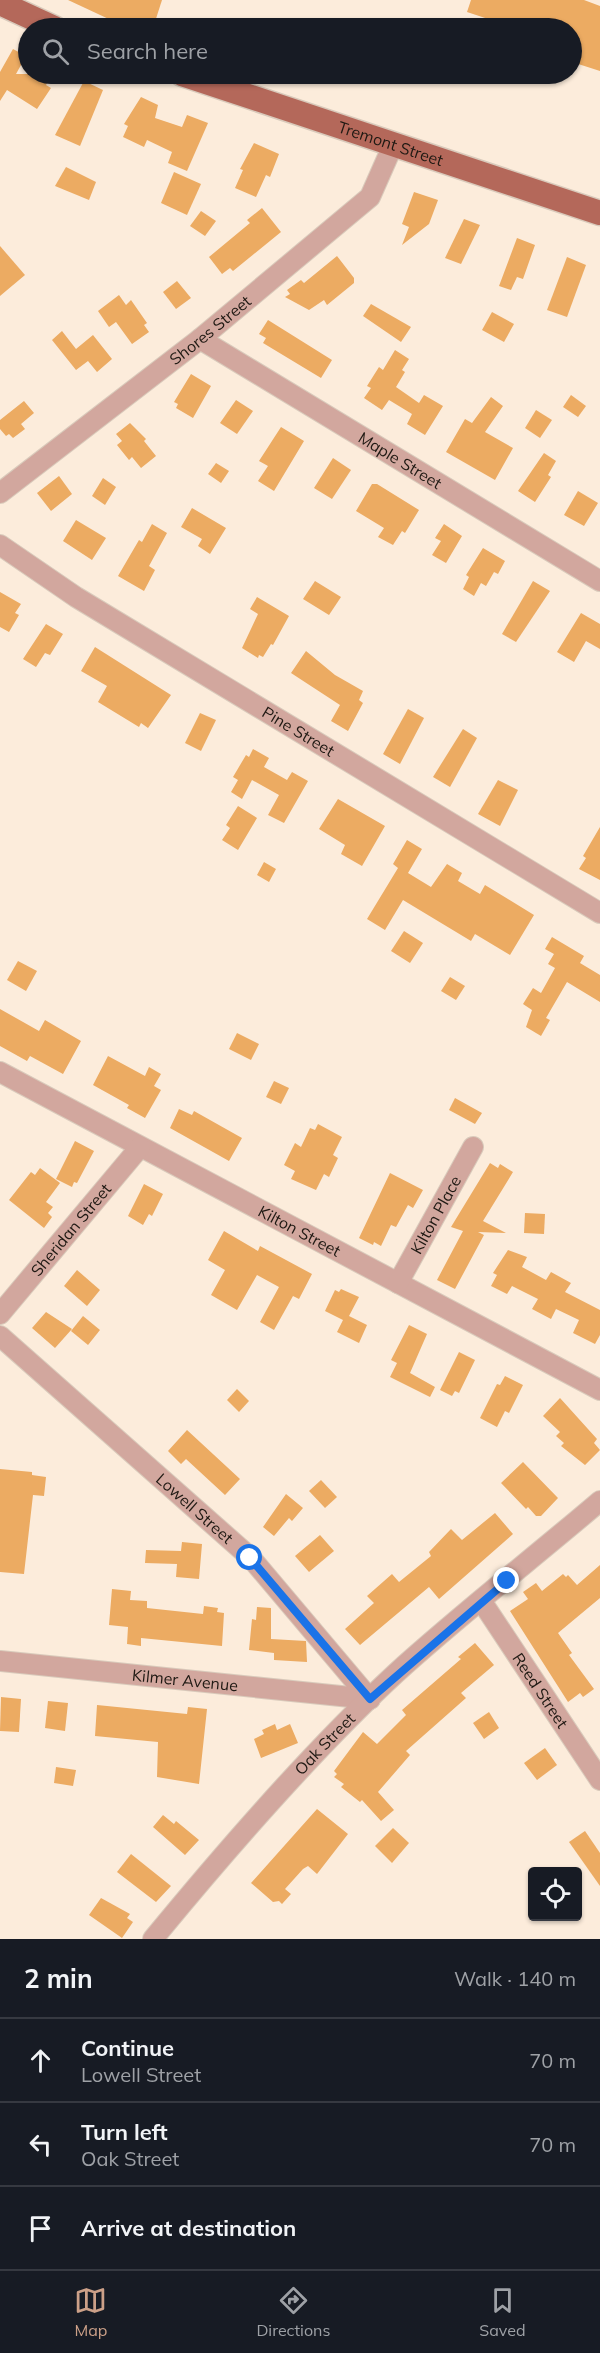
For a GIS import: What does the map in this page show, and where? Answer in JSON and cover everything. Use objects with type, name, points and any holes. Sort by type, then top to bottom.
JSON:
[{"type":"main road","points":[[0,3],[32,18]]},
{"type":"main road","name":"Tremont Street","points":[[212,84],[600,213]]},
{"type":"street","name":"Shores Street","points":[[0,493],[200,339],[370,197],[393,145]]},
{"type":"street","name":"Maple Street","points":[[200,339],[600,581]]},
{"type":"street","name":"Pine Street","points":[[0,545],[76,597],[600,913]]},
{"type":"street","name":"Kilton Street","points":[[0,1072],[600,1390]]},
{"type":"street","name":"Sheridan Street","points":[[0,1314],[140,1147]]},
{"type":"street","name":"Kilton Place","points":[[398,1283],[473,1147]]},
{"type":"street","name":"Lowell Street","points":[[0,1336],[250,1558],[370,1699]]},
{"type":"street","name":"Oak Street","points":[[153,1939],[307,1764],[370,1699],[600,1501]]},
{"type":"street","name":"Reed Street","points":[[482,1602],[600,1780]]},
{"type":"street","name":"Kilmer Avenue","points":[[0,1661],[370,1699]]},
{"type":"building","points":[[68,0],[162,0],[156,18],[107,18]]},
{"type":"building","points":[[471,0],[584,0],[600,6],[600,71],[582,65],[582,18],[485,18],[467,12]]},
{"type":"building","points":[[13,49],[18,52],[16,74],[18,74],[18,84],[47,84],[51,88],[37,109],[7,90],[0,101],[0,72]]},
{"type":"building","points":[[82,84],[90,84],[103,90],[80,146],[55,135]]},
{"type":"building","points":[[141,97],[158,105],[155,118],[182,127],[187,115],[208,123],[187,171],[168,163],[172,152],[147,140],[144,147],[123,137],[128,126],[124,124]]},
{"type":"building","points":[[254,143],[279,154],[270,177],[266,175],[256,197],[235,188],[243,170],[240,169]]},
{"type":"building","points":[[66,167],[96,182],[89,200],[55,186]]},
{"type":"building","points":[[174,172],[201,184],[187,215],[161,203]]},
{"type":"building","points":[[414,192],[438,200],[429,224],[402,245],[409,227],[402,224]]},
{"type":"building","points":[[262,208],[281,232],[233,271],[230,268],[222,274],[209,257],[250,223],[247,220]]},
{"type":"building","points":[[201,211],[216,221],[205,236],[190,226]]},
{"type":"building","points":[[464,219],[480,225],[461,264],[445,258]]},
{"type":"building","points":[[517,238],[535,245],[523,279],[517,277],[511,290],[499,286]]},
{"type":"building","points":[[0,246],[25,275],[0,296]]},
{"type":"building","points":[[337,256],[354,278],[354,283],[327,305],[324,300],[309,310],[285,297],[290,294],[287,290],[301,280],[304,283]]},
{"type":"building","points":[[567,257],[586,265],[567,317],[547,310]]},
{"type":"building","points":[[177,281],[191,298],[176,309],[163,292]]},
{"type":"building","points":[[119,295],[126,305],[131,300],[147,323],[144,325],[149,332],[132,344],[116,322],[109,327],[98,311]]},
{"type":"building","points":[[371,304],[411,327],[401,342],[363,316]]},
{"type":"building","points":[[492,312],[514,324],[504,342],[482,330]]},
{"type":"building","points":[[268,320],[332,360],[321,378],[263,343],[266,338],[259,334]]},
{"type":"building","points":[[62,331],[76,349],[93,335],[112,359],[97,372],[88,361],[76,370],[52,340]]},
{"type":"building","points":[[395,350],[409,359],[402,370],[405,372],[396,387],[419,403],[424,395],[443,406],[425,435],[407,424],[412,414],[389,400],[382,410],[364,398],[371,388],[367,386],[379,367],[383,370]]},
{"type":"building","points":[[191,374],[211,386],[193,418],[176,408],[178,404],[174,402]]},
{"type":"building","points":[[571,395],[586,406],[578,417],[563,407]]},
{"type":"building","points":[[491,397],[503,406],[485,432],[513,448],[495,480],[446,452],[465,419],[472,423]]},
{"type":"building","points":[[236,400],[253,411],[237,434],[220,423]]},
{"type":"building","points":[[24,401],[34,413],[21,424],[25,429],[13,438],[9,434],[6,436],[0,429],[0,420]]},
{"type":"building","points":[[536,410],[552,420],[540,438],[525,428]]},
{"type":"building","points":[[130,423],[146,439],[144,441],[156,456],[141,468],[132,457],[129,460],[117,445],[122,441],[116,434]]},
{"type":"building","points":[[281,427],[304,441],[274,491],[258,481],[268,466],[259,461]]},
{"type":"building","points":[[544,453],[556,461],[548,475],[551,477],[535,502],[518,491]]},
{"type":"building","points":[[333,458],[351,470],[332,499],[314,488]]},
{"type":"building","points":[[216,463],[229,471],[221,483],[208,474]]},
{"type":"building","points":[[59,476],[72,494],[51,511],[37,493]]},
{"type":"building","points":[[103,478],[116,487],[105,505],[92,496]]},
{"type":"building","points":[[372,484],[377,484],[419,510],[405,533],[402,531],[393,545],[378,537],[384,528],[356,511]]},
{"type":"building","points":[[578,491],[598,503],[584,526],[564,515]]},
{"type":"building","points":[[192,508],[226,528],[210,554],[198,546],[202,539],[181,527]]},
{"type":"building","points":[[76,520],[106,538],[92,560],[63,541]]},
{"type":"building","points":[[152,524],[167,533],[149,566],[155,570],[144,591],[118,576],[139,540],[142,542]]},
{"type":"building","points":[[444,524],[462,536],[446,563],[432,555],[441,541],[435,538]]},
{"type":"building","points":[[483,548],[505,561],[498,574],[494,572],[486,586],[481,583],[474,596],[463,589],[469,577],[466,575]]},
{"type":"building","points":[[315,581],[341,597],[329,615],[303,599]]},
{"type":"building","points":[[533,581],[550,591],[516,642],[502,634]]},
{"type":"building","points":[[0,592],[21,604],[15,613],[19,615],[9,632],[0,627]]},
{"type":"building","points":[[257,597],[289,616],[273,645],[271,644],[263,657],[259,655],[258,658],[242,648],[258,614],[250,609]]},
{"type":"building","points":[[581,613],[600,624],[600,649],[586,641],[574,662],[557,652]]},
{"type":"building","points":[[46,624],[63,634],[50,655],[45,653],[36,667],[23,659]]},
{"type":"building","points":[[95,647],[171,695],[148,728],[141,723],[139,727],[98,702],[107,686],[81,671]]},
{"type":"building","points":[[306,651],[335,675],[363,691],[359,700],[363,703],[348,731],[331,721],[340,705],[291,673]]},
{"type":"building","points":[[408,709],[424,718],[400,764],[383,754]]},
{"type":"building","points":[[200,713],[216,720],[201,751],[185,743]]},
{"type":"building","points":[[463,729],[477,738],[450,787],[433,777]]},
{"type":"building","points":[[253,749],[269,758],[264,767],[287,780],[292,772],[308,781],[284,823],[268,815],[279,795],[252,780],[242,799],[231,792],[238,780],[233,777],[246,755],[249,757]]},
{"type":"building","points":[[498,780],[518,790],[500,826],[478,814]]},
{"type":"building","points":[[338,799],[385,826],[362,866],[341,854],[345,845],[319,829]]},
{"type":"building","points":[[238,806],[257,818],[238,850],[222,840],[230,828],[226,825]]},
{"type":"building","points":[[600,827],[600,880],[579,869],[586,858],[583,856]]},
{"type":"building","points":[[407,840],[422,849],[408,873],[431,887],[447,864],[462,873],[458,881],[480,894],[485,885],[534,915],[510,955],[475,934],[471,941],[403,900],[385,930],[367,919],[398,868],[393,864]]},
{"type":"building","points":[[264,862],[276,869],[269,882],[257,875]]},
{"type":"building","points":[[404,931],[423,943],[410,963],[391,951]]},
{"type":"building","points":[[552,937],[584,956],[580,963],[600,975],[600,1002],[567,982],[546,1018],[550,1020],[541,1036],[526,1027],[532,1010],[523,1004],[533,988],[541,993],[555,968],[548,964],[554,954],[545,949]]},
{"type":"building","points":[[18,961],[37,971],[26,991],[7,980]]},
{"type":"building","points":[[450,977],[465,986],[456,1000],[441,991]]},
{"type":"building","points":[[0,1009],[39,1031],[45,1020],[81,1041],[63,1074],[30,1056],[27,1061],[0,1046]]},
{"type":"building","points":[[237,1033],[259,1044],[251,1060],[229,1049]]},
{"type":"building","points":[[108,1056],[145,1076],[149,1067],[161,1074],[154,1086],[161,1090],[145,1118],[127,1108],[129,1105],[93,1085]]},
{"type":"building","points":[[274,1081],[289,1088],[281,1104],[266,1097]]},
{"type":"building","points":[[455,1098],[482,1113],[475,1124],[449,1110]]},
{"type":"building","points":[[179,1109],[192,1115],[194,1111],[242,1138],[229,1161],[170,1128]]},
{"type":"building","points":[[318,1124],[342,1137],[333,1155],[338,1158],[329,1177],[324,1174],[316,1190],[291,1179],[295,1171],[284,1165],[295,1143],[301,1147],[310,1128],[315,1130]]},
{"type":"building","points":[[75,1141],[94,1151],[77,1183],[74,1182],[72,1187],[56,1179]]},
{"type":"building","points":[[490,1163],[498,1168],[500,1164],[513,1172],[483,1221],[506,1233],[478,1232],[484,1235],[455,1289],[437,1280],[463,1231],[451,1227]]},
{"type":"building","points":[[40,1168],[60,1183],[46,1202],[53,1207],[48,1213],[52,1217],[44,1228],[9,1200],[31,1172],[35,1175]]},
{"type":"building","points":[[390,1173],[423,1190],[413,1208],[408,1205],[396,1227],[391,1225],[381,1246],[374,1242],[373,1245],[359,1238]]},
{"type":"building","points":[[144,1184],[163,1194],[152,1216],[149,1214],[143,1225],[128,1216]]},
{"type":"building","points":[[525,1213],[545,1214],[544,1234],[524,1233]]},
{"type":"building","points":[[224,1231],[258,1251],[260,1246],[312,1274],[299,1299],[293,1296],[274,1330],[260,1322],[279,1287],[257,1275],[237,1310],[211,1295],[225,1270],[208,1260]]},
{"type":"building","points":[[508,1250],[527,1257],[522,1267],[546,1280],[551,1272],[571,1283],[565,1292],[600,1310],[600,1335],[595,1344],[573,1333],[579,1320],[556,1309],[551,1319],[532,1309],[538,1299],[512,1286],[507,1294],[491,1286],[497,1275],[493,1273]]},
{"type":"building","points":[[77,1270],[100,1290],[87,1306],[64,1286]]},
{"type":"building","points":[[341,1289],[359,1297],[349,1316],[367,1325],[359,1343],[337,1332],[343,1320],[325,1311],[335,1290],[339,1292]]},
{"type":"building","points":[[46,1312],[72,1329],[55,1348],[32,1328]]},
{"type":"building","points":[[83,1316],[100,1330],[88,1345],[71,1331]]},
{"type":"building","points":[[409,1325],[427,1334],[410,1373],[435,1387],[430,1397],[390,1377],[397,1363],[391,1360]]},
{"type":"building","points":[[459,1352],[475,1360],[459,1393],[455,1391],[452,1396],[440,1390]]},
{"type":"building","points":[[505,1376],[523,1385],[509,1413],[505,1411],[497,1427],[480,1418],[497,1384],[500,1385]]},
{"type":"building","points":[[237,1389],[249,1401],[239,1412],[227,1400]]},
{"type":"building","points":[[560,1398],[597,1439],[594,1443],[600,1450],[585,1465],[561,1446],[564,1443],[556,1436],[560,1432],[543,1416]]},
{"type":"building","points":[[187,1430],[240,1479],[225,1495],[186,1459],[181,1464],[168,1451]]},
{"type":"building","points":[[523,1462],[558,1498],[541,1516],[536,1516],[528,1507],[526,1509],[501,1483]]},
{"type":"building","points":[[0,1469],[32,1472],[32,1475],[46,1477],[44,1496],[33,1495],[24,1574],[0,1572]]},
{"type":"building","points":[[321,1480],[337,1497],[325,1508],[309,1491]]},
{"type":"building","points":[[286,1494],[303,1508],[292,1521],[289,1518],[274,1536],[263,1527]]},
{"type":"building","points":[[495,1513],[513,1534],[439,1599],[429,1587],[360,1645],[345,1629],[374,1603],[367,1596],[392,1574],[399,1582],[431,1556],[429,1552],[451,1529],[462,1540]]},
{"type":"building","points":[[320,1535],[334,1551],[309,1572],[295,1556]]},
{"type":"building","points":[[182,1542],[202,1544],[199,1579],[176,1577],[177,1564],[145,1563],[146,1550],[181,1551]]},
{"type":"building","points":[[600,1565],[600,1598],[558,1633],[572,1653],[569,1655],[594,1689],[583,1697],[580,1693],[568,1702],[510,1611],[528,1599],[523,1592],[536,1583],[542,1591],[563,1574],[566,1577],[568,1575],[577,1585]]},
{"type":"building","points":[[112,1589],[131,1591],[130,1600],[147,1601],[147,1608],[203,1614],[204,1606],[218,1608],[217,1612],[224,1613],[222,1646],[141,1638],[141,1646],[127,1644],[128,1627],[109,1625]]},
{"type":"building","points":[[257,1607],[271,1608],[271,1639],[306,1641],[307,1662],[274,1660],[274,1653],[249,1650],[252,1619],[256,1620]]},
{"type":"building","points":[[475,1643],[494,1665],[461,1693],[466,1698],[406,1751],[410,1755],[378,1792],[394,1810],[381,1821],[362,1800],[360,1802],[341,1787],[344,1784],[334,1777],[337,1774],[334,1771],[363,1732],[377,1744],[406,1715],[402,1710],[461,1659],[458,1657]]},
{"type":"building","points":[[1,1697],[21,1699],[19,1732],[0,1731]]},
{"type":"building","points":[[48,1701],[68,1703],[65,1731],[45,1728]]},
{"type":"building","points":[[97,1705],[187,1714],[188,1707],[207,1709],[199,1784],[157,1777],[158,1742],[95,1736]]},
{"type":"building","points":[[489,1712],[499,1728],[484,1739],[473,1723]]},
{"type":"building","points":[[275,1724],[277,1730],[290,1724],[298,1743],[261,1758],[254,1739],[264,1734],[262,1730]]},
{"type":"building","points":[[545,1748],[557,1765],[537,1780],[524,1763]]},
{"type":"building","points":[[56,1767],[76,1770],[73,1786],[54,1783]]},
{"type":"building","points":[[317,1809],[348,1834],[317,1874],[308,1866],[303,1869],[285,1889],[291,1894],[282,1904],[279,1901],[273,1902],[251,1883]]},
{"type":"building","points":[[163,1815],[174,1824],[176,1821],[199,1840],[185,1855],[153,1827]]},
{"type":"building","points":[[393,1828],[409,1843],[392,1863],[375,1846]]},
{"type":"building","points":[[585,1831],[600,1853],[600,1886],[569,1842]]},
{"type":"building","points":[[131,1854],[171,1886],[156,1902],[117,1872]]},
{"type":"building","points":[[101,1898],[130,1914],[127,1918],[133,1922],[122,1938],[89,1915]]},
{"type":"route","points":[[250,1558],[283,1593],[370,1699],[397,1673],[507,1581]]}]
